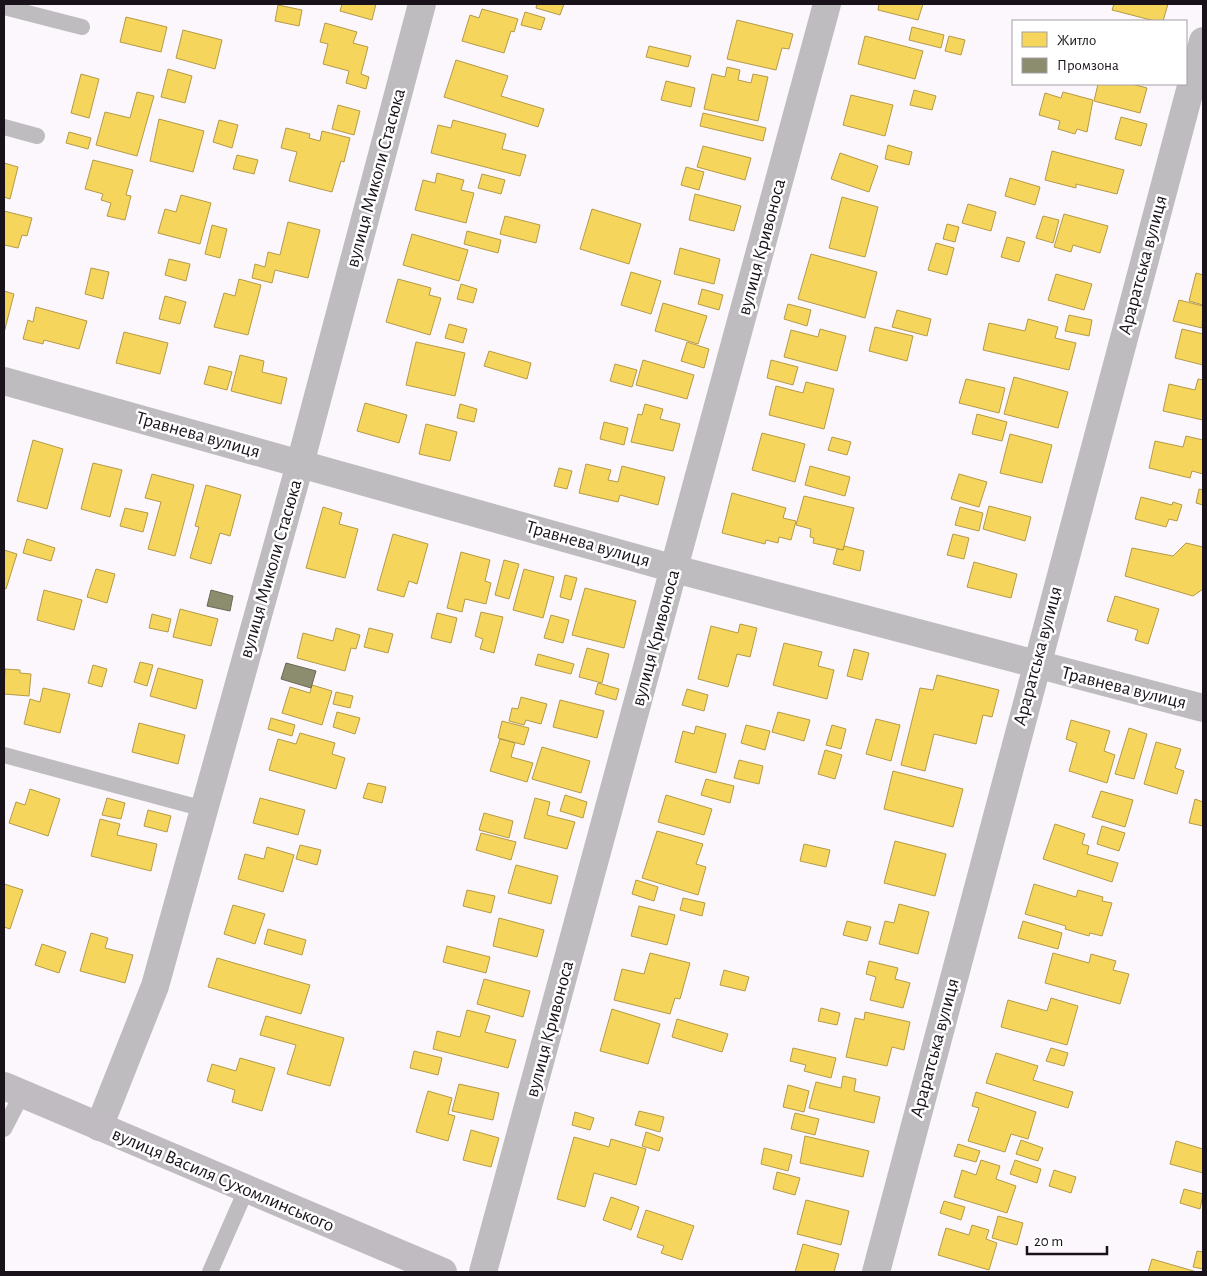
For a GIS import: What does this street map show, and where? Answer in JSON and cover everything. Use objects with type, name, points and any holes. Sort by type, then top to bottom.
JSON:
[{"type":"main road","name":"вулиця Василя Сухомлинського","points":[[13,1090],[443,1272]]},
{"type":"street","name":"вулиця Миколи Стасюка","points":[[99,1127],[156,986],[300,464],[422,4]]},
{"type":"street","name":"вулиця Кривоноса","points":[[483,1272],[827,4]]},
{"type":"street","name":"Араратська вулиця","points":[[876,1272],[1203,41]]},
{"type":"street","name":"Травнева вулиця","points":[[4,381],[675,569],[1203,708]]},
{"type":"lane","points":[[4,7],[82,27]]},
{"type":"lane","points":[[4,127],[37,136]]},
{"type":"lane","points":[[4,755],[204,809]]},
{"type":"lane","points":[[4,1129],[13,1090]]},
{"type":"lane","points":[[210,1272],[246,1190]]},
{"type":"building: Житло","points":[[342,4],[376,4],[372,20],[340,11]]},
{"type":"building: Житло","points":[[537,4],[564,4],[560,15],[536,8]]},
{"type":"building: Житло","points":[[879,4],[923,4],[918,20],[878,10]]},
{"type":"building: Житло","points":[[1114,4],[1168,4],[1163,20],[1151,20],[1112,10]]},
{"type":"building: Житло","points":[[278,5],[302,10],[299,26],[275,21]]},
{"type":"building: Житло","points":[[482,9],[518,19],[514,32],[511,31],[504,53],[462,41],[470,15],[479,18]]},
{"type":"building: Житло","points":[[525,12],[545,18],[541,30],[521,25]]},
{"type":"building: Житло","points":[[126,17],[167,27],[161,52],[120,42]]},
{"type":"building: Житло","points":[[737,20],[793,34],[789,49],[782,48],[776,70],[727,59]]},
{"type":"building: Житло","points":[[325,23],[357,32],[353,43],[368,47],[361,74],[369,77],[366,89],[346,83],[349,71],[323,64],[328,44],[320,42]]},
{"type":"building: Житло","points":[[912,27],[944,35],[941,48],[909,40]]},
{"type":"building: Житло","points":[[183,30],[222,40],[215,69],[176,58]]},
{"type":"building: Житло","points":[[865,36],[923,51],[915,79],[858,64]]},
{"type":"building: Житло","points":[[949,36],[965,40],[961,55],[945,51]]},
{"type":"building: Житло","points":[[649,46],[691,56],[688,67],[646,57]]},
{"type":"building: Житло","points":[[456,60],[508,76],[501,96],[544,109],[538,127],[444,97]]},
{"type":"building: Житло","points":[[727,67],[740,70],[738,80],[751,83],[753,74],[768,77],[758,121],[704,109],[712,74],[725,77]]},
{"type":"building: Житло","points":[[168,69],[192,76],[185,103],[161,97]]},
{"type":"building: Житло","points":[[81,74],[99,79],[89,118],[71,113]]},
{"type":"building: Житло","points":[[666,81],[695,88],[691,107],[661,100]]},
{"type":"building: Житло","points":[[1098,85],[1136,85],[1147,88],[1140,113],[1094,101]]},
{"type":"building: Житло","points":[[914,90],[936,96],[932,110],[910,105]]},
{"type":"building: Житло","points":[[137,92],[154,96],[137,156],[96,145],[105,112],[130,118]]},
{"type":"building: Житло","points":[[1063,92],[1093,100],[1087,132],[1077,129],[1075,134],[1058,129],[1060,121],[1039,115],[1045,93],[1061,98]]},
{"type":"building: Житло","points":[[851,95],[893,105],[885,136],[843,125]]},
{"type":"building: Житло","points":[[338,105],[360,111],[354,135],[332,129]]},
{"type":"building: Житло","points":[[703,113],[766,128],[763,141],[700,126]]},
{"type":"building: Житло","points":[[1121,117],[1147,124],[1141,146],[1115,139]]},
{"type":"building: Житло","points":[[159,119],[204,131],[193,172],[150,161]]},
{"type":"building: Житло","points":[[219,120],[238,125],[232,148],[213,142]]},
{"type":"building: Житло","points":[[453,120],[506,134],[502,149],[526,155],[520,176],[431,153],[438,125],[451,128]]},
{"type":"building: Житло","points":[[286,128],[310,134],[309,138],[320,141],[322,131],[350,138],[344,162],[341,161],[332,192],[289,181],[297,152],[281,148]]},
{"type":"building: Житло","points":[[69,132],[91,138],[88,149],[66,143]]},
{"type":"building: Житло","points":[[888,145],[912,152],[909,165],[885,159]]},
{"type":"building: Житло","points":[[703,146],[751,158],[745,180],[697,167]]},
{"type":"building: Житло","points":[[1052,151],[1124,170],[1117,194],[1076,184],[1076,188],[1045,180]]},
{"type":"building: Житло","points":[[840,153],[878,166],[869,192],[831,179]]},
{"type":"building: Житло","points":[[237,155],[258,160],[254,174],[233,169]]},
{"type":"building: Житло","points":[[93,160],[133,170],[126,195],[131,196],[125,220],[107,216],[111,203],[101,200],[103,194],[85,189]]},
{"type":"building: Житло","points":[[4,163],[18,167],[10,199],[4,197]]},
{"type":"building: Житло","points":[[686,167],[704,172],[699,190],[681,185]]},
{"type":"building: Житло","points":[[437,173],[464,180],[461,190],[474,193],[466,223],[415,210],[423,180],[435,183]]},
{"type":"building: Житло","points":[[482,174],[505,180],[501,194],[478,188]]},
{"type":"building: Житло","points":[[1010,178],[1040,187],[1035,205],[1005,196]]},
{"type":"building: Житло","points":[[695,194],[741,206],[734,231],[689,220]]},
{"type":"building: Житло","points":[[181,195],[211,203],[200,244],[158,233],[165,209],[176,212]]},
{"type":"building: Житло","points":[[842,197],[878,207],[865,257],[829,248]]},
{"type":"building: Житло","points":[[968,204],[996,212],[991,231],[962,223]]},
{"type":"building: Житло","points":[[592,209],[641,224],[629,264],[580,249]]},
{"type":"building: Житло","points":[[4,211],[32,218],[27,236],[22,235],[18,248],[4,245]]},
{"type":"building: Житло","points":[[1064,214],[1108,226],[1100,253],[1073,245],[1071,252],[1054,247]]},
{"type":"building: Житло","points":[[505,216],[540,225],[536,243],[500,234]]},
{"type":"building: Житло","points":[[1043,216],[1059,220],[1053,243],[1036,238]]},
{"type":"building: Житло","points":[[288,222],[320,230],[308,278],[275,270],[272,283],[252,278],[255,264],[265,267],[268,252],[280,255]]},
{"type":"building: Житло","points":[[947,224],[959,227],[955,242],[943,239]]},
{"type":"building: Житло","points":[[212,225],[227,229],[220,258],[205,254]]},
{"type":"building: Житло","points":[[467,231],[501,240],[498,253],[464,244]]},
{"type":"building: Житло","points":[[412,234],[468,250],[459,281],[403,265]]},
{"type":"building: Житло","points":[[1007,237],[1025,242],[1019,262],[1001,257]]},
{"type":"building: Житло","points":[[936,243],[954,248],[947,275],[928,270]]},
{"type":"building: Житло","points":[[680,248],[720,259],[714,284],[674,274]]},
{"type":"building: Житло","points":[[811,254],[877,272],[865,318],[798,299]]},
{"type":"building: Житло","points":[[169,259],[190,264],[186,281],[165,275]]},
{"type":"building: Житло","points":[[91,268],[109,272],[103,299],[85,294]]},
{"type":"building: Житло","points":[[631,272],[661,281],[651,314],[621,305]]},
{"type":"building: Житло","points":[[1196,273],[1203,275],[1203,305],[1189,301]]},
{"type":"building: Житло","points":[[1056,274],[1092,284],[1084,310],[1048,300]]},
{"type":"building: Житло","points":[[239,279],[261,285],[248,335],[214,327],[224,293],[235,296]]},
{"type":"building: Житло","points":[[398,279],[431,288],[429,295],[441,298],[430,335],[386,322]]},
{"type":"building: Житло","points":[[461,284],[477,289],[473,303],[457,299]]},
{"type":"building: Житло","points":[[702,289],[723,295],[719,310],[698,304]]},
{"type":"building: Житло","points":[[4,291],[14,294],[4,333]]},
{"type":"building: Житло","points":[[165,296],[186,302],[180,324],[159,319]]},
{"type":"building: Житло","points":[[1179,300],[1203,306],[1202,328],[1173,321]]},
{"type":"building: Житло","points":[[663,303],[707,316],[698,344],[655,331]]},
{"type":"building: Житло","points":[[788,304],[811,310],[807,326],[784,319]]},
{"type":"building: Житло","points":[[36,307],[87,321],[79,349],[44,340],[43,344],[23,339],[28,320],[33,322]]},
{"type":"building: Житло","points":[[897,310],[931,319],[927,336],[892,327]]},
{"type":"building: Житло","points":[[1069,315],[1092,320],[1089,336],[1065,331]]},
{"type":"building: Житло","points":[[1028,319],[1058,327],[1055,338],[1076,343],[1069,370],[983,350],[989,323],[1025,331]]},
{"type":"building: Житло","points":[[449,324],[467,329],[463,343],[445,338]]},
{"type":"building: Житло","points":[[875,327],[913,336],[907,361],[869,351]]},
{"type":"building: Житло","points":[[820,329],[846,336],[837,371],[784,357],[791,330],[818,337]]},
{"type":"building: Житло","points":[[1182,329],[1203,334],[1203,365],[1175,358]]},
{"type":"building: Житло","points":[[124,332],[168,343],[160,374],[116,363]]},
{"type":"building: Житло","points":[[416,342],[465,353],[455,396],[406,385]]},
{"type":"building: Житло","points":[[687,342],[709,349],[704,368],[681,361]]},
{"type":"building: Житло","points":[[489,351],[531,363],[527,379],[484,366]]},
{"type":"building: Житло","points":[[240,355],[264,361],[262,372],[287,378],[281,404],[231,391]]},
{"type":"building: Житло","points":[[643,360],[694,375],[687,399],[636,385]]},
{"type":"building: Житло","points":[[771,360],[798,367],[793,385],[767,378]]},
{"type":"building: Житло","points":[[615,364],[637,370],[632,387],[610,381]]},
{"type":"building: Житло","points":[[209,366],[232,372],[227,390],[204,384]]},
{"type":"building: Житло","points":[[1014,377],[1068,392],[1058,428],[1004,414]]},
{"type":"building: Житло","points":[[966,379],[1005,388],[999,413],[959,403]]},
{"type":"building: Житло","points":[[1198,379],[1203,380],[1203,420],[1163,411],[1169,384],[1195,390]]},
{"type":"building: Житло","points":[[806,382],[834,389],[824,429],[769,415],[776,386],[803,393]]},
{"type":"building: Житло","points":[[365,403],[407,415],[399,443],[357,431]]},
{"type":"building: Житло","points":[[460,404],[477,409],[474,422],[457,418]]},
{"type":"building: Житло","points":[[645,404],[663,409],[660,419],[680,424],[673,451],[631,442],[638,414],[642,415]]},
{"type":"building: Житло","points":[[977,414],[1007,422],[1002,441],[972,434]]},
{"type":"building: Житло","points":[[604,422],[628,428],[624,445],[600,439]]},
{"type":"building: Житло","points":[[426,424],[457,432],[450,461],[419,454]]},
{"type":"building: Житло","points":[[762,433],[805,444],[795,482],[752,470]]},
{"type":"building: Житло","points":[[1010,434],[1052,445],[1042,483],[1000,473]]},
{"type":"building: Житло","points":[[1186,436],[1203,440],[1203,474],[1192,471],[1190,478],[1149,468],[1155,441],[1183,447]]},
{"type":"building: Житло","points":[[832,437],[851,442],[847,455],[828,450]]},
{"type":"building: Житло","points":[[33,440],[63,449],[47,509],[17,501]]},
{"type":"building: Житло","points":[[93,463],[122,470],[110,517],[81,509]]},
{"type":"building: Житло","points":[[586,464],[611,470],[608,480],[618,482],[622,466],[665,477],[658,505],[620,495],[618,502],[579,493]]},
{"type":"building: Житло","points":[[810,466],[850,477],[845,496],[805,485]]},
{"type":"building: Житло","points":[[559,468],[572,471],[567,489],[554,486]]},
{"type":"building: Житло","points":[[152,474],[194,485],[175,556],[148,549],[161,502],[145,498]]},
{"type":"building: Житло","points":[[959,474],[987,482],[979,507],[951,499]]},
{"type":"building: Житло","points":[[206,485],[241,495],[230,536],[220,533],[211,564],[190,558],[199,527],[195,526]]},
{"type":"building: Житло","points":[[1199,489],[1203,490],[1203,505],[1196,503]]},
{"type":"building: Житло","points":[[732,493],[786,508],[783,518],[796,521],[791,540],[779,537],[778,543],[766,540],[765,544],[722,533]]},
{"type":"building: Житло","points":[[804,496],[854,508],[843,550],[813,543],[814,538],[810,537],[811,529],[796,525]]},
{"type":"building: Житло","points":[[1141,497],[1172,505],[1173,502],[1182,505],[1177,521],[1169,519],[1166,527],[1135,519]]},
{"type":"building: Житло","points":[[989,506],[1031,517],[1025,541],[983,529]]},
{"type":"building: Житло","points":[[323,507],[342,513],[339,524],[358,529],[345,578],[306,568]]},
{"type":"building: Житло","points":[[960,507],[983,513],[979,531],[955,525]]},
{"type":"building: Житло","points":[[125,508],[148,513],[143,532],[120,526]]},
{"type":"building: Житло","points":[[393,534],[428,544],[417,584],[409,581],[404,597],[377,590]]},
{"type":"building: Житло","points":[[953,534],[969,538],[964,559],[947,555]]},
{"type":"building: Житло","points":[[27,539],[55,548],[51,561],[23,553]]},
{"type":"building: Житло","points":[[1186,543],[1203,547],[1203,589],[1193,596],[1125,576],[1132,548],[1173,556]]},
{"type":"building: Житло","points":[[844,546],[864,551],[860,571],[833,564],[837,549],[843,550]]},
{"type":"building: Житло","points":[[4,550],[17,554],[6,589],[4,588]]},
{"type":"building: Житло","points":[[461,552],[490,560],[485,581],[491,583],[486,604],[465,599],[462,612],[447,608]]},
{"type":"building: Житло","points":[[504,560],[519,564],[509,599],[495,595]]},
{"type":"building: Житло","points":[[974,562],[1017,574],[1011,598],[967,587]]},
{"type":"building: Житло","points":[[96,569],[115,574],[107,603],[87,597]]},
{"type":"building: Житло","points":[[524,569],[554,577],[543,618],[513,610]]},
{"type":"building: Житло","points":[[565,575],[577,578],[571,600],[560,597]]},
{"type":"building: Житло","points":[[585,588],[636,601],[624,648],[572,635]]},
{"type":"building: Житло","points":[[44,590],[82,600],[74,630],[37,620]]},
{"type":"building: Житло","points":[[1115,596],[1159,609],[1148,644],[1135,640],[1138,630],[1107,621]]},
{"type":"building: Житло","points":[[180,609],[218,619],[211,646],[173,637]]},
{"type":"building: Житло","points":[[481,612],[503,617],[494,653],[480,649],[483,639],[475,636]]},
{"type":"building: Житло","points":[[437,613],[457,618],[451,643],[431,638]]},
{"type":"building: Житло","points":[[152,614],[171,619],[168,632],[149,628]]},
{"type":"building: Житло","points":[[551,615],[569,620],[563,643],[544,638]]},
{"type":"building: Житло","points":[[740,624],[757,628],[750,657],[737,654],[728,687],[698,679],[711,626],[738,633]]},
{"type":"building: Житло","points":[[336,628],[360,635],[356,649],[351,648],[345,671],[297,658],[303,633],[333,641]]},
{"type":"building: Житло","points":[[369,628],[393,634],[388,653],[364,647]]},
{"type":"building: Житло","points":[[784,643],[822,652],[818,666],[834,670],[827,699],[773,685]]},
{"type":"building: Житло","points":[[587,648],[609,654],[602,683],[579,677]]},
{"type":"building: Житло","points":[[854,649],[869,653],[862,680],[847,676]]},
{"type":"building: Житло","points":[[538,654],[574,664],[571,674],[535,665]]},
{"type":"building: Житло","points":[[140,662],[153,665],[147,686],[134,682]]},
{"type":"building: Житло","points":[[93,665],[107,669],[102,687],[88,683]]},
{"type":"building: Житло","points":[[158,668],[203,680],[196,709],[150,696]]},
{"type":"building: Житло","points":[[5,669],[20,670],[20,673],[31,674],[29,696],[4,694]]},
{"type":"building: Житло","points":[[937,675],[999,690],[992,717],[983,715],[976,744],[934,734],[925,771],[901,765],[920,688],[933,690]]},
{"type":"building: Житло","points":[[598,683],[619,689],[616,700],[595,694]]},
{"type":"building: Житло","points":[[312,685],[332,691],[322,725],[282,713],[290,687],[310,693]]},
{"type":"building: Житло","points":[[43,688],[70,694],[60,733],[24,724],[30,699],[40,702]]},
{"type":"building: Житло","points":[[687,689],[708,695],[704,711],[682,705]]},
{"type":"building: Житло","points":[[336,692],[353,696],[350,708],[333,704]]},
{"type":"building: Житло","points":[[521,697],[547,704],[541,724],[526,720],[524,725],[509,721],[512,708],[518,709]]},
{"type":"building: Житло","points":[[560,700],[604,711],[597,738],[553,727]]},
{"type":"building: Житло","points":[[337,712],[360,718],[355,734],[333,727]]},
{"type":"building: Житло","points":[[778,712],[810,720],[804,741],[772,732]]},
{"type":"building: Житло","points":[[271,718],[295,725],[292,736],[268,729]]},
{"type":"building: Житло","points":[[876,719],[900,725],[891,761],[866,754]]},
{"type":"building: Житло","points":[[1071,720],[1110,731],[1104,751],[1115,755],[1107,783],[1069,771],[1077,743],[1066,739]]},
{"type":"building: Житло","points":[[502,721],[529,728],[524,745],[498,738]]},
{"type":"building: Житло","points":[[139,723],[185,735],[178,764],[132,752]]},
{"type":"building: Житло","points":[[746,725],[770,731],[765,750],[741,743]]},
{"type":"building: Житло","points":[[832,725],[846,729],[841,749],[826,745]]},
{"type":"building: Житло","points":[[696,726],[726,734],[716,773],[675,762],[683,731],[694,734]]},
{"type":"building: Житло","points":[[1129,728],[1147,734],[1134,779],[1115,774]]},
{"type":"building: Житло","points":[[300,733],[335,743],[332,754],[345,758],[336,789],[269,770],[278,739],[296,744]]},
{"type":"building: Житло","points":[[500,739],[515,743],[511,757],[533,763],[527,782],[490,771]]},
{"type":"building: Житло","points":[[1156,742],[1181,749],[1175,768],[1184,771],[1177,794],[1144,784]]},
{"type":"building: Житло","points":[[542,747],[590,761],[581,793],[532,779]]},
{"type":"building: Житло","points":[[825,750],[842,755],[835,779],[818,774]]},
{"type":"building: Житло","points":[[739,760],[763,766],[759,784],[734,778]]},
{"type":"building: Житло","points":[[893,771],[963,789],[953,827],[884,809]]},
{"type":"building: Житло","points":[[706,779],[734,786],[730,803],[701,795]]},
{"type":"building: Житло","points":[[368,783],[386,787],[382,803],[363,798]]},
{"type":"building: Житло","points":[[30,789],[60,799],[48,836],[9,823],[16,802],[25,805]]},
{"type":"building: Житло","points":[[1101,791],[1133,800],[1125,827],[1092,817]]},
{"type":"building: Житло","points":[[565,795],[587,802],[583,818],[560,811]]},
{"type":"building: Житло","points":[[666,795],[712,809],[704,835],[658,822]]},
{"type":"building: Житло","points":[[107,798],[125,803],[121,819],[102,815]]},
{"type":"building: Житло","points":[[260,798],[305,810],[298,835],[253,823]]},
{"type":"building: Житло","points":[[535,798],[550,802],[547,815],[575,822],[567,849],[524,838]]},
{"type":"building: Житло","points":[[1195,799],[1203,802],[1203,826],[1189,823]]},
{"type":"building: Житло","points":[[148,810],[171,816],[167,832],[144,826]]},
{"type":"building: Житло","points":[[484,813],[513,821],[509,838],[479,830]]},
{"type":"building: Житло","points":[[100,819],[120,824],[117,835],[157,844],[151,871],[91,856]]},
{"type":"building: Житло","points":[[1055,824],[1085,834],[1082,844],[1089,846],[1087,854],[1118,863],[1112,882],[1043,859]]},
{"type":"building: Житло","points":[[1102,826],[1125,833],[1119,851],[1097,844]]},
{"type":"building: Житло","points":[[657,831],[703,844],[696,864],[706,867],[698,895],[642,878]]},
{"type":"building: Житло","points":[[481,833],[516,842],[511,860],[476,850]]},
{"type":"building: Житло","points":[[895,841],[946,854],[935,896],[884,883]]},
{"type":"building: Житло","points":[[804,844],[830,850],[826,867],[800,861]]},
{"type":"building: Житло","points":[[300,845],[321,850],[317,865],[296,859]]},
{"type":"building: Житло","points":[[267,847],[294,855],[283,892],[238,879],[245,854],[264,859]]},
{"type":"building: Житло","points":[[516,865],[558,876],[551,904],[508,893]]},
{"type":"building: Житло","points":[[636,880],[658,887],[654,901],[632,894]]},
{"type":"building: Житло","points":[[4,884],[23,890],[10,929],[4,927]]},
{"type":"building: Житло","points":[[1034,884],[1076,897],[1078,890],[1103,897],[1102,901],[1112,903],[1102,936],[1090,933],[1089,936],[1065,929],[1066,926],[1025,914]]},
{"type":"building: Житло","points":[[467,890],[495,896],[491,913],[463,906]]},
{"type":"building: Житло","points":[[683,898],[705,903],[702,916],[680,910]]},
{"type":"building: Житло","points":[[899,904],[929,912],[918,954],[879,944],[885,921],[894,923]]},
{"type":"building: Житло","points":[[233,905],[265,914],[255,944],[224,934]]},
{"type":"building: Житло","points":[[639,906],[675,915],[667,945],[631,936]]},
{"type":"building: Житло","points":[[499,918],[544,930],[537,957],[493,946]]},
{"type":"building: Житло","points":[[847,921],[871,927],[867,941],[843,935]]},
{"type":"building: Житло","points":[[1023,921],[1062,933],[1058,949],[1018,938]]},
{"type":"building: Житло","points":[[268,929],[306,940],[302,955],[264,944]]},
{"type":"building: Житло","points":[[91,933],[108,938],[105,948],[133,955],[125,983],[80,971]]},
{"type":"building: Житло","points":[[42,944],[66,952],[59,973],[35,965]]},
{"type":"building: Житло","points":[[447,946],[490,957],[486,973],[443,962]]},
{"type":"building: Житло","points":[[650,953],[690,963],[680,999],[675,998],[670,1014],[614,1000],[622,969],[644,974]]},
{"type":"building: Житло","points":[[1053,953],[1089,963],[1091,954],[1116,961],[1113,970],[1129,974],[1120,1004],[1045,983]]},
{"type":"building: Житло","points":[[217,958],[310,985],[301,1014],[208,987]]},
{"type":"building: Житло","points":[[869,961],[898,968],[895,979],[910,983],[903,1008],[870,1000],[876,977],[866,974]]},
{"type":"building: Житло","points":[[724,970],[749,977],[745,991],[720,985]]},
{"type":"building: Житло","points":[[484,979],[530,991],[523,1017],[477,1004]]},
{"type":"building: Житло","points":[[1051,998],[1078,1006],[1067,1045],[1001,1027],[1008,1000],[1047,1011]]},
{"type":"building: Житло","points":[[821,1008],[840,1013],[837,1025],[818,1021]]},
{"type":"building: Житло","points":[[612,1009],[660,1024],[648,1064],[600,1051]]},
{"type":"building: Житло","points":[[467,1010],[490,1016],[485,1032],[516,1040],[508,1068],[433,1049],[437,1031],[460,1037]]},
{"type":"building: Житло","points":[[865,1012],[910,1022],[904,1050],[892,1047],[887,1066],[846,1057],[855,1018],[864,1020]]},
{"type":"building: Житло","points":[[266,1016],[344,1038],[330,1086],[287,1074],[296,1045],[260,1035]]},
{"type":"building: Житло","points":[[677,1019],[728,1034],[722,1052],[672,1037]]},
{"type":"building: Житло","points":[[793,1048],[836,1058],[831,1078],[804,1071],[806,1065],[790,1061]]},
{"type":"building: Житло","points":[[1051,1048],[1068,1053],[1064,1066],[1046,1061]]},
{"type":"building: Житло","points":[[414,1051],[442,1058],[438,1075],[410,1068]]},
{"type":"building: Житло","points":[[996,1053],[1038,1066],[1033,1080],[1073,1092],[1068,1108],[986,1083]]},
{"type":"building: Житло","points":[[240,1058],[275,1068],[262,1111],[232,1102],[235,1090],[207,1081],[212,1064],[236,1071]]},
{"type":"building: Житло","points":[[843,1076],[856,1079],[854,1091],[880,1097],[874,1123],[809,1108],[816,1082],[841,1088]]},
{"type":"building: Житло","points":[[459,1084],[499,1093],[493,1120],[452,1111]]},
{"type":"building: Житло","points":[[788,1085],[809,1091],[804,1112],[783,1107]]},
{"type":"building: Житло","points":[[428,1091],[452,1098],[448,1114],[455,1116],[448,1141],[416,1132]]},
{"type":"building: Житло","points":[[976,1092],[1036,1112],[1028,1139],[1011,1134],[1005,1152],[968,1141],[979,1108],[972,1106]]},
{"type":"building: Житло","points":[[639,1111],[664,1117],[660,1132],[635,1125]]},
{"type":"building: Житло","points":[[575,1112],[594,1118],[590,1130],[572,1125]]},
{"type":"building: Житло","points":[[795,1113],[819,1119],[815,1135],[791,1129]]},
{"type":"building: Житло","points":[[471,1130],[499,1138],[491,1167],[463,1160]]},
{"type":"building: Житло","points":[[646,1132],[663,1138],[659,1151],[642,1146]]},
{"type":"building: Житло","points":[[805,1136],[869,1151],[863,1177],[800,1163]]},
{"type":"building: Житло","points":[[574,1137],[609,1147],[611,1139],[646,1149],[636,1185],[594,1173],[585,1207],[557,1199]]},
{"type":"building: Житло","points":[[1021,1140],[1043,1148],[1038,1161],[1016,1154]]},
{"type":"building: Житло","points":[[1176,1141],[1203,1149],[1203,1173],[1170,1164]]},
{"type":"building: Житло","points":[[958,1144],[980,1151],[976,1162],[954,1156]]},
{"type":"building: Житло","points":[[764,1148],[792,1155],[788,1171],[761,1164]]},
{"type":"building: Житло","points":[[981,1160],[1000,1166],[996,1179],[1016,1186],[1007,1213],[954,1197],[962,1170],[976,1175]]},
{"type":"building: Житло","points":[[1015,1160],[1041,1169],[1037,1183],[1010,1174]]},
{"type":"building: Житло","points":[[1054,1170],[1076,1177],[1071,1193],[1049,1186]]},
{"type":"building: Житло","points":[[777,1172],[800,1178],[795,1195],[773,1189]]},
{"type":"building: Житло","points":[[1184,1189],[1203,1194],[1200,1209],[1180,1203]]},
{"type":"building: Житло","points":[[611,1197],[639,1207],[631,1230],[603,1220]]},
{"type":"building: Житло","points":[[806,1200],[849,1211],[841,1245],[797,1234]]},
{"type":"building: Житло","points":[[944,1201],[965,1207],[961,1220],[940,1213]]},
{"type":"building: Житло","points":[[646,1210],[694,1226],[682,1260],[661,1253],[664,1246],[637,1237]]},
{"type":"building: Житло","points":[[998,1216],[1023,1223],[1017,1245],[992,1238]]},
{"type":"building: Житло","points":[[972,1225],[989,1230],[986,1239],[997,1243],[989,1270],[938,1255],[946,1228],[969,1235]]},
{"type":"building: Житло","points":[[803,1244],[839,1254],[834,1272],[795,1272]]},
{"type":"building: Житло","points":[[1197,1251],[1203,1252],[1203,1269],[1193,1267]]},
{"type":"building: Житло","points":[[1152,1259],[1197,1272],[1148,1272]]},
{"type":"building: Промзона","points":[[211,590],[233,596],[230,611],[207,606]]},
{"type":"building: Промзона","points":[[286,663],[316,671],[311,688],[281,679]]}]
